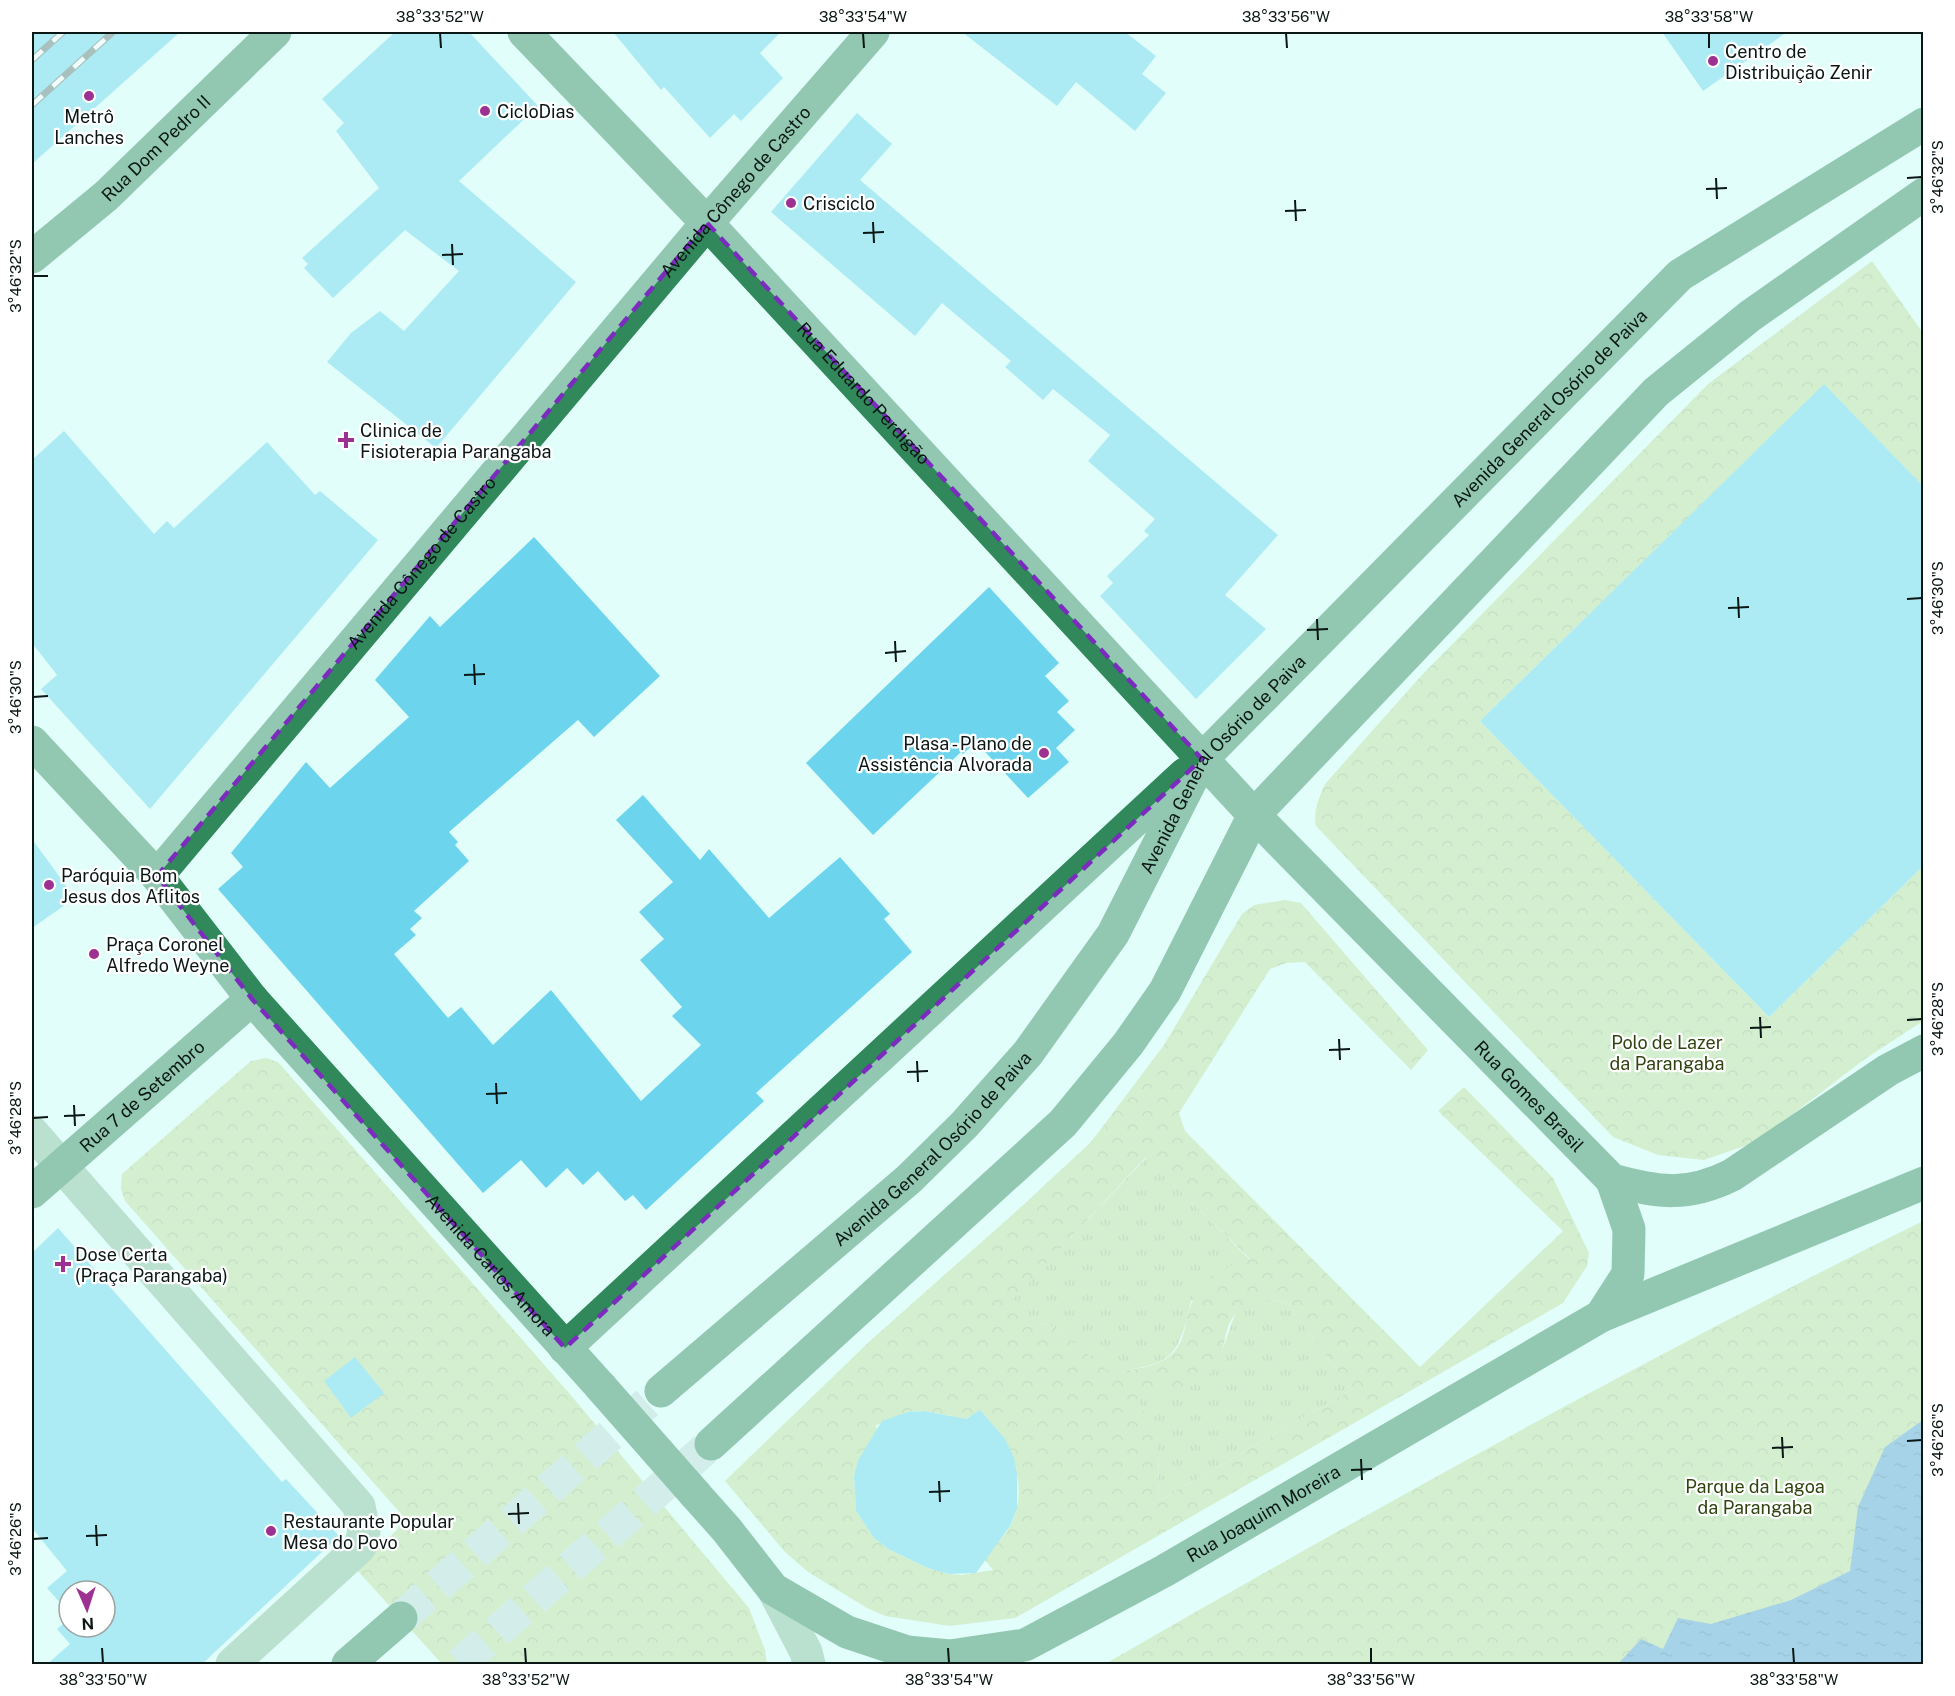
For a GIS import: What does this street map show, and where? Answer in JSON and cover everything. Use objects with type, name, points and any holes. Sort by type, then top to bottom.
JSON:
[{"type":"main road","name":"Rua Dom Pedro II","points":[[32,257],[105,196],[275,32]]},
{"type":"main road","name":"Rua Eduardo Perdigão","points":[[524,32],[707,223],[1202,759]]},
{"type":"main road","name":"Avenida Cônego de Castro","points":[[157,876],[707,223],[873,32]]},
{"type":"main road","name":"Avenida General Osório de Paiva","points":[[661,1391],[909,1179],[964,1125],[1028,1053],[1113,934],[1202,759],[1680,274],[1923,124]]},
{"type":"main road","points":[[711,1444],[1063,1124],[1128,1044],[1165,991],[1254,815],[1656,392],[1750,316],[1923,194]]},
{"type":"main road","name":"Avenida Carlos Amora","points":[[32,742],[157,876],[252,999],[600,1386],[727,1530],[773,1589],[847,1632],[907,1652],[950,1656],[1024,1645]]},
{"type":"main road","name":"Rua Gomes Brasil","points":[[1202,759],[1254,815],[1612,1180],[1647,1190],[1686,1191],[1708,1187],[1732,1175],[1888,1070],[1923,1051]]},
{"type":"main road","points":[[565,1348],[1202,759]]},
{"type":"main road","name":"Rua 7 de Setembro","points":[[32,1192],[252,999]]},
{"type":"main road","points":[[1601,1316],[1628,1274],[1629,1229],[1612,1180]]},
{"type":"main road","points":[[1601,1316],[1923,1183]]},
{"type":"main road","name":"Rua Joaquim Moreira","points":[[1024,1645],[1174,1565],[1601,1316]]},
{"type":"main road","points":[[348,1665],[401,1618]]},
{"type":"street","points":[[32,1132],[359,1506],[364,1531],[360,1547],[232,1665]]},
{"type":"street","points":[[773,1589],[806,1652],[809,1665]]},
{"type":"street","name":"Rua Joaquim Moreira","points":[[983,1665],[1024,1645]]},
{"type":"highlighted area","points":[[707,223],[1202,759],[565,1348],[252,999],[157,876]]},
{"type":"green space","name":"Polo de Lazer da Parangaba","points":[[1872,261],[1923,333],[1923,486],[1824,385],[1480,721],[1769,1017],[1923,866],[1923,1021],[1865,1059],[1756,1142],[1704,1160],[1658,1155],[1613,1137],[1316,826],[1317,805],[1325,784],[1421,676],[1708,384]]},
{"type":"green space","points":[[1285,900],[1301,903],[1428,1050],[1411,1070],[1305,962],[1286,963],[1270,969],[1179,1113],[1185,1131],[1420,1367],[1563,1231],[1438,1111],[1464,1087],[1553,1178],[1589,1253],[1587,1266],[1563,1303],[1015,1618],[950,1626],[885,1616],[867,1608],[808,1572],[785,1552],[725,1481],[871,1340],[1091,1142],[1164,1045],[1242,914],[1254,905]],"holes":[[[1146,1157],[1250,1259],[1225,1268],[1200,1287],[1190,1308],[1181,1342],[1168,1358],[1144,1367],[1109,1372],[1054,1327],[1003,1310]],[[1267,1299],[1287,1303],[1351,1390],[1159,1501],[1158,1453],[1141,1405],[1136,1399],[1182,1389],[1206,1377],[1216,1366],[1230,1321],[1237,1312]],[[924,1411],[951,1416],[955,1427],[970,1416],[977,1426],[984,1415],[1010,1453],[1018,1482],[1019,1497],[1016,1512],[1007,1531],[996,1545],[978,1561],[985,1560],[993,1570],[962,1575],[928,1568],[888,1549],[874,1538],[856,1511],[854,1476],[858,1460],[881,1432],[875,1426],[908,1412]]]},
{"type":"green space","points":[[266,1058],[278,1062],[569,1393],[749,1608],[765,1650],[767,1664],[442,1664],[356,1569],[397,1530],[402,1515],[125,1201],[121,1189],[122,1174],[251,1061]]},
{"type":"green space","points":[[1147,1157],[1250,1260],[1191,1301],[1181,1337],[1168,1356],[1146,1366],[1109,1373],[1054,1327],[1002,1310]]},
{"type":"green space","name":"Parque da Lagoa da Parangaba","points":[[1923,1221],[1923,1664],[1105,1664],[1511,1436],[1716,1326]]},
{"type":"green space","points":[[1267,1299],[1287,1303],[1351,1390],[1159,1501],[1158,1453],[1135,1399],[1190,1386],[1221,1354],[1236,1311],[1248,1303]]},
{"type":"water","points":[[1923,1420],[1923,1664],[1618,1664],[1641,1639],[1663,1649],[1678,1618],[1711,1624],[1791,1600],[1850,1571],[1858,1507],[1885,1447]]},
{"type":"building","points":[[32,32],[180,32],[32,164]]},
{"type":"building","points":[[395,32],[469,32],[538,106],[459,181],[576,282],[436,448],[327,362],[351,333],[380,311],[404,331],[459,271],[405,230],[333,298],[304,268],[308,264],[302,258],[379,188],[336,131],[344,123],[322,99]]},
{"type":"building","points":[[613,32],[781,32],[760,53],[783,78],[741,121],[734,114],[710,138],[664,87],[661,90]]},
{"type":"building","points":[[962,32],[1125,32],[1156,56],[1142,74],[1166,93],[1135,131],[1076,82],[1057,106]]},
{"type":"building","name":"Centro de Distribuição Zenir","points":[[1662,32],[1787,32],[1703,91]]},
{"type":"building","points":[[857,113],[892,144],[860,180],[1278,535],[1225,595],[1266,629],[1196,699],[1100,596],[1113,583],[1107,576],[1149,535],[1144,531],[1155,519],[1088,461],[1110,435],[1053,389],[1043,400],[1005,367],[1011,361],[942,303],[915,336],[771,212]]},
{"type":"building","points":[[1824,384],[1923,486],[1923,866],[1769,1017],[1480,721]]},
{"type":"building","points":[[64,431],[154,534],[167,521],[174,528],[267,442],[315,495],[320,491],[378,540],[150,809],[41,689],[57,675],[32,643],[32,460]]},
{"type":"building","points":[[534,537],[660,676],[594,737],[578,720],[449,832],[458,842],[455,845],[469,861],[414,911],[422,918],[410,929],[416,935],[394,954],[448,1018],[461,1007],[493,1045],[551,990],[641,1101],[701,1045],[672,1016],[682,1007],[640,960],[664,939],[639,912],[673,882],[616,820],[643,795],[700,860],[709,849],[769,918],[840,857],[890,914],[884,919],[912,952],[756,1093],[764,1101],[646,1210],[633,1195],[625,1201],[598,1171],[583,1185],[567,1168],[546,1188],[521,1160],[483,1193],[218,889],[243,867],[231,853],[306,762],[330,788],[409,717],[375,680],[430,616],[440,627]]},
{"type":"building","points":[[989,587],[1059,663],[1045,676],[1069,701],[1057,712],[1075,730],[1056,748],[1069,762],[1028,798],[976,742],[963,754],[961,752],[873,835],[806,763]]},
{"type":"building","name":"Paróquia Bom Jesus dos Aflitos","points":[[32,839],[75,898],[32,928]]},
{"type":"building","points":[[58,1228],[282,1482],[286,1479],[339,1536],[201,1665],[46,1665],[70,1644],[66,1639],[117,1639],[117,1579],[58,1579],[67,1571],[32,1528],[32,1253]]},
{"type":"building","points":[[355,1357],[384,1393],[351,1418],[324,1381]]},
{"type":"building","points":[[980,1410],[1005,1439],[1014,1458],[1017,1474],[1017,1509],[1010,1526],[976,1573],[949,1574],[928,1568],[888,1549],[874,1538],[856,1511],[854,1476],[858,1460],[882,1421],[908,1412],[924,1411],[966,1419]]},
{"type":"building","points":[[57,1580],[57,1599],[47,1588]]},
{"type":"tunnel","points":[[401,1618],[661,1391]]},
{"type":"tunnel","points":[[460,1664],[711,1444]]},
{"type":"railway","points":[[32,60],[63,32]]},
{"type":"railway","points":[[32,105],[113,32]]},
{"type":"place","name":"Centro de Distribuição Zenir","points":[[1713,61]]},
{"type":"place","name":"Metrô Lanches","points":[[89,96]]},
{"type":"place","name":"CicloDias","points":[[485,111]]},
{"type":"place","name":"Crisciclo","points":[[791,203]]},
{"type":"place","name":"Clinica de Fisioterapia Parangaba","points":[[346,440]]},
{"type":"place","name":"Plasa - Plano de Assistência Alvorada","points":[[1044,753]]},
{"type":"place","name":"Paróquia Bom Jesus dos Aflitos","points":[[49,885]]},
{"type":"place","name":"Praça Coronel Alfredo Weyne","points":[[94,954]]},
{"type":"place","name":"Dose Certa (Praça Parangaba)","points":[[63,1264]]},
{"type":"place","name":"Restaurante Popular Mesa do Povo","points":[[271,1531]]}]
